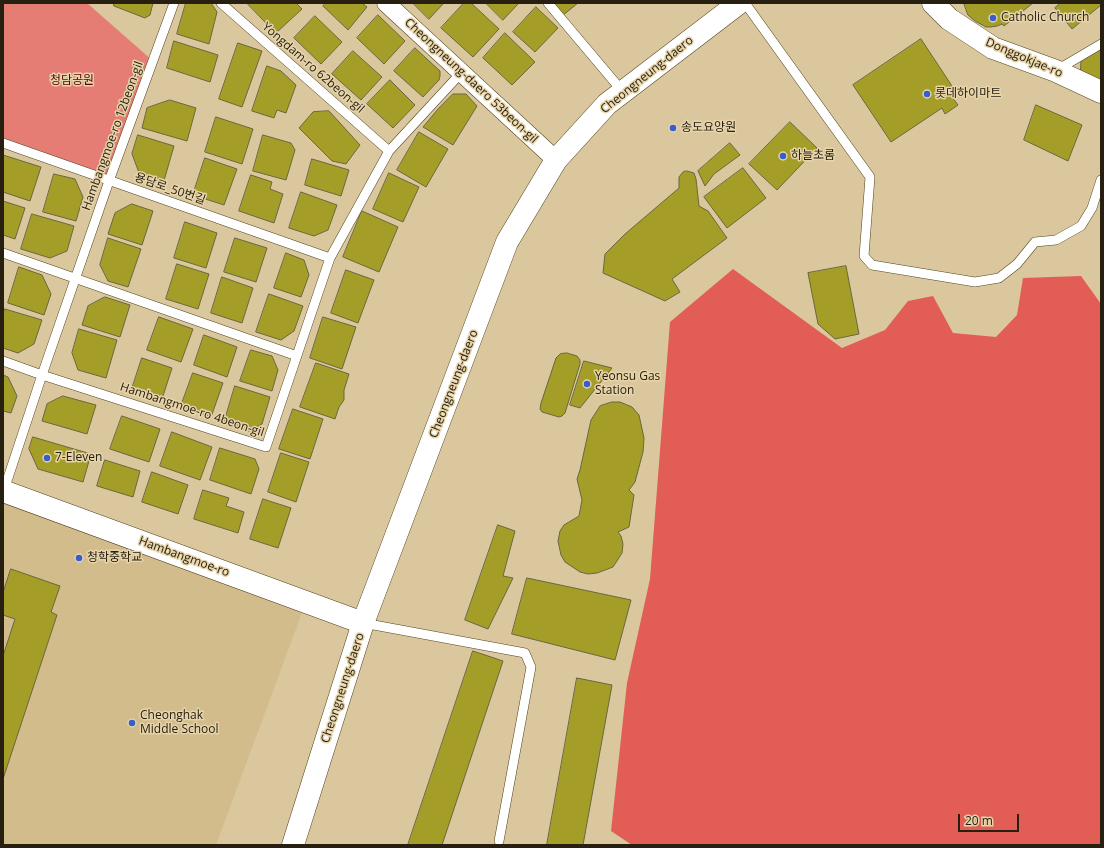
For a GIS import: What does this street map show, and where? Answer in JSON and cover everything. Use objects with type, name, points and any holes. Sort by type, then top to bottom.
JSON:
[{"type":"main road","name":"Cheongneung-daero","points":[[293,845],[363,623],[507,242],[556,160],[607,104],[739,3]]},
{"type":"main road","name":"Donggokjae-ro","points":[[933,3],[949,19],[993,48],[1056,71],[1101,92]]},
{"type":"main road","name":"Hambangmoe-ro","points":[[3,492],[363,623]]},
{"type":"street","name":"Cheongneung-daero 53beon-gil","points":[[386,3],[556,160]]},
{"type":"lane","name":"Hambangmoe-ro 12beon-gil","points":[[3,492],[109,181],[174,3]]},
{"type":"lane","name":"Yongdam-ro 62beon-gil","points":[[221,3],[389,151]]},
{"type":"lane","points":[[548,3],[623,92]]},
{"type":"lane","points":[[745,3],[870,177],[864,256],[872,265],[975,282],[999,278],[1016,264],[1035,242],[1056,240],[1081,226],[1092,208],[1101,180]]},
{"type":"lane","points":[[1056,71],[1101,44]]},
{"type":"lane","name":"Hambangmoe-ro 4beon-gil","points":[[42,375],[266,447],[330,258],[389,151],[461,73]]},
{"type":"lane","name":"용담로_50번길","points":[[3,143],[330,258]]},
{"type":"lane","points":[[3,253],[297,356]]},
{"type":"lane","points":[[3,361],[42,375]]},
{"type":"lane","points":[[363,623],[525,653],[531,667],[499,840]]},
{"type":"shaded area","points":[[733,269],[842,348],[885,330],[908,301],[933,296],[953,333],[996,337],[1017,315],[1023,278],[1081,276],[1101,304],[1101,845],[632,845],[611,831],[627,683],[650,579],[670,322]]},
{"type":"shaded area","name":"Cheonghak Middle School","points":[[3,494],[306,602],[216,845],[3,845]]},
{"type":"green space","name":"청담공원","points":[[3,3],[87,3],[153,61],[109,181],[3,143]]},
{"type":"building","points":[[114,3],[153,3],[150,15],[145,18],[114,6]]},
{"type":"building","points":[[186,3],[211,3],[217,12],[209,44],[177,34]]},
{"type":"building","points":[[247,3],[296,3],[302,9],[276,33]]},
{"type":"building","points":[[326,3],[362,3],[367,7],[348,30],[323,6]]},
{"type":"building","points":[[413,3],[444,3],[429,19]]},
{"type":"building","points":[[464,3],[471,3],[499,29],[473,57],[441,28]]},
{"type":"building","points":[[486,3],[519,3],[503,20]]},
{"type":"building","points":[[552,3],[578,3],[562,16]]},
{"type":"building","name":"Catholic Church","points":[[964,3],[1033,3],[1004,26],[1002,24],[986,27],[968,15]]},
{"type":"building","points":[[1061,3],[1101,3],[1101,5],[1072,29],[1055,8]]},
{"type":"building","points":[[536,7],[558,28],[535,52],[513,32]]},
{"type":"building","points":[[378,15],[405,41],[384,64],[357,38]]},
{"type":"building","points":[[315,16],[342,42],[321,64],[294,38]]},
{"type":"building","points":[[505,33],[535,62],[512,85],[483,58]]},
{"type":"building","points":[[921,39],[952,86],[947,90],[958,105],[945,114],[942,108],[891,142],[853,85]]},
{"type":"building","points":[[174,41],[218,55],[210,82],[167,68]]},
{"type":"building","points":[[238,43],[262,51],[242,107],[219,99]]},
{"type":"building","points":[[415,48],[440,71],[439,80],[423,97],[394,71]]},
{"type":"building","points":[[1101,50],[1101,85],[1080,78],[1081,61]]},
{"type":"building","points":[[353,51],[382,77],[361,100],[332,74]]},
{"type":"building","points":[[267,66],[281,71],[296,85],[286,113],[277,110],[274,118],[252,111]]},
{"type":"building","points":[[390,80],[415,105],[393,128],[367,104]]},
{"type":"building","points":[[453,94],[466,94],[477,106],[453,145],[423,127]]},
{"type":"building","points":[[170,100],[196,108],[187,141],[142,128],[147,108]]},
{"type":"building","points":[[1036,105],[1082,125],[1068,161],[1024,140]]},
{"type":"building","points":[[329,111],[360,145],[346,164],[332,161],[299,128],[313,112]]},
{"type":"building","points":[[216,117],[253,129],[242,164],[205,152]]},
{"type":"building","name":"하늘초롬","points":[[790,122],[817,148],[777,190],[749,164]]},
{"type":"building","points":[[419,132],[448,149],[426,187],[397,170]]},
{"type":"building","points":[[138,135],[174,146],[163,184],[141,178],[132,154]]},
{"type":"building","points":[[263,135],[291,143],[295,150],[286,180],[253,171]]},
{"type":"building","points":[[730,143],[740,155],[714,174],[705,186],[698,171]]},
{"type":"building","points":[[3,155],[41,167],[30,201],[3,192]]},
{"type":"building","points":[[205,158],[237,169],[224,205],[193,195]]},
{"type":"building","points":[[312,159],[349,170],[341,196],[305,185]]},
{"type":"building","points":[[743,168],[766,198],[727,228],[704,197]]},
{"type":"building","points":[[687,171],[694,173],[699,206],[708,211],[727,238],[672,279],[680,292],[665,301],[603,273],[605,254],[625,234],[679,188],[679,177],[683,172]]},
{"type":"building","points":[[389,173],[419,187],[403,222],[373,209]]},
{"type":"building","points":[[54,174],[75,179],[83,197],[76,221],[43,212]]},
{"type":"building","points":[[251,175],[272,182],[270,189],[283,194],[274,223],[239,211]]},
{"type":"building","points":[[301,192],[337,205],[328,230],[314,236],[289,228]]},
{"type":"building","points":[[3,201],[25,208],[15,239],[3,235]]},
{"type":"building","points":[[132,204],[153,211],[142,245],[108,234],[115,213]]},
{"type":"building","points":[[362,211],[398,227],[379,272],[343,257]]},
{"type":"building","points":[[32,214],[74,226],[67,251],[50,258],[21,249]]},
{"type":"building","points":[[185,222],[217,233],[206,268],[174,258]]},
{"type":"building","points":[[108,238],[141,249],[128,287],[108,281],[100,265]]},
{"type":"building","points":[[235,238],[267,248],[256,282],[224,272]]},
{"type":"building","points":[[286,253],[304,260],[309,275],[301,297],[274,288]]},
{"type":"building","points":[[177,264],[209,274],[198,309],[166,299]]},
{"type":"building","points":[[846,266],[859,334],[835,339],[818,324],[808,273]]},
{"type":"building","points":[[19,267],[42,275],[51,294],[44,315],[8,303]]},
{"type":"building","points":[[346,270],[374,280],[358,323],[331,313]]},
{"type":"building","points":[[222,277],[253,288],[242,323],[211,313]]},
{"type":"building","points":[[269,294],[303,306],[294,331],[281,340],[256,332]]},
{"type":"building","points":[[105,297],[130,305],[120,337],[82,325],[88,306]]},
{"type":"building","points":[[5,309],[42,320],[34,344],[18,353],[3,348],[3,314]]},
{"type":"building","points":[[159,317],[193,329],[181,362],[147,350]]},
{"type":"building","points":[[323,317],[356,327],[342,369],[310,358]]},
{"type":"building","points":[[79,329],[117,340],[106,378],[78,370],[72,353]]},
{"type":"building","points":[[204,335],[237,347],[227,377],[194,365]]},
{"type":"building","points":[[251,350],[272,356],[278,370],[272,391],[240,381]]},
{"type":"building","points":[[567,353],[577,356],[580,360],[580,364],[565,413],[559,417],[542,412],[540,409],[556,358],[560,354]]},
{"type":"building","points":[[142,358],[172,368],[162,399],[132,389]]},
{"type":"building","points":[[584,361],[612,368],[580,408],[570,405]]},
{"type":"building","points":[[316,363],[349,374],[344,390],[344,400],[339,407],[335,419],[300,407]]},
{"type":"building","points":[[193,373],[223,383],[211,417],[181,406]]},
{"type":"building","points":[[3,375],[8,377],[17,396],[11,413],[3,411]]},
{"type":"building","points":[[235,386],[270,397],[262,424],[249,431],[224,423]]},
{"type":"building","points":[[63,396],[96,405],[87,434],[42,421],[47,404]]},
{"type":"building","points":[[612,402],[620,402],[632,407],[639,415],[644,438],[643,452],[635,482],[629,490],[634,495],[629,527],[618,532],[621,536],[623,544],[622,553],[613,567],[597,573],[588,574],[580,572],[565,562],[561,555],[558,541],[560,531],[564,525],[579,516],[582,500],[577,479],[591,420],[600,406]]},
{"type":"building","points":[[293,409],[323,419],[310,459],[279,449]]},
{"type":"building","points":[[122,416],[160,429],[149,462],[110,449]]},
{"type":"building","points":[[172,432],[212,447],[200,480],[160,466]]},
{"type":"building","points":[[33,437],[91,454],[83,482],[38,469],[29,449]]},
{"type":"building","points":[[220,448],[255,459],[259,469],[251,494],[210,480]]},
{"type":"building","points":[[281,453],[309,462],[296,502],[268,492]]},
{"type":"building","points":[[105,460],[140,471],[133,497],[97,486]]},
{"type":"building","points":[[152,472],[188,485],[178,514],[142,502]]},
{"type":"building","points":[[203,490],[229,498],[226,506],[244,512],[238,533],[194,519]]},
{"type":"building","points":[[263,499],[291,508],[278,548],[250,539]]},
{"type":"building","points":[[498,525],[515,531],[503,576],[513,578],[488,629],[465,620]]},
{"type":"building","points":[[11,569],[60,586],[51,612],[57,615],[3,779],[3,656],[15,619],[3,615],[3,593]]},
{"type":"building","points":[[527,578],[631,600],[615,660],[512,634]]},
{"type":"building","points":[[473,651],[503,661],[442,845],[408,845]]},
{"type":"building","points":[[577,678],[612,685],[583,845],[547,845]]},
{"type":"place","name":"Catholic Church","points":[[993,18]]},
{"type":"place","name":"롯데하이마트","points":[[927,94]]},
{"type":"place","name":"송도요양원","points":[[673,128]]},
{"type":"place","name":"하늘초롬","points":[[783,156]]},
{"type":"place","name":"Yeonsu Gas Station","points":[[587,384]]},
{"type":"place","name":"7-Eleven","points":[[47,458]]},
{"type":"place","name":"청학중학교","points":[[79,558]]},
{"type":"place","name":"Cheonghak Middle School","points":[[132,723]]}]
